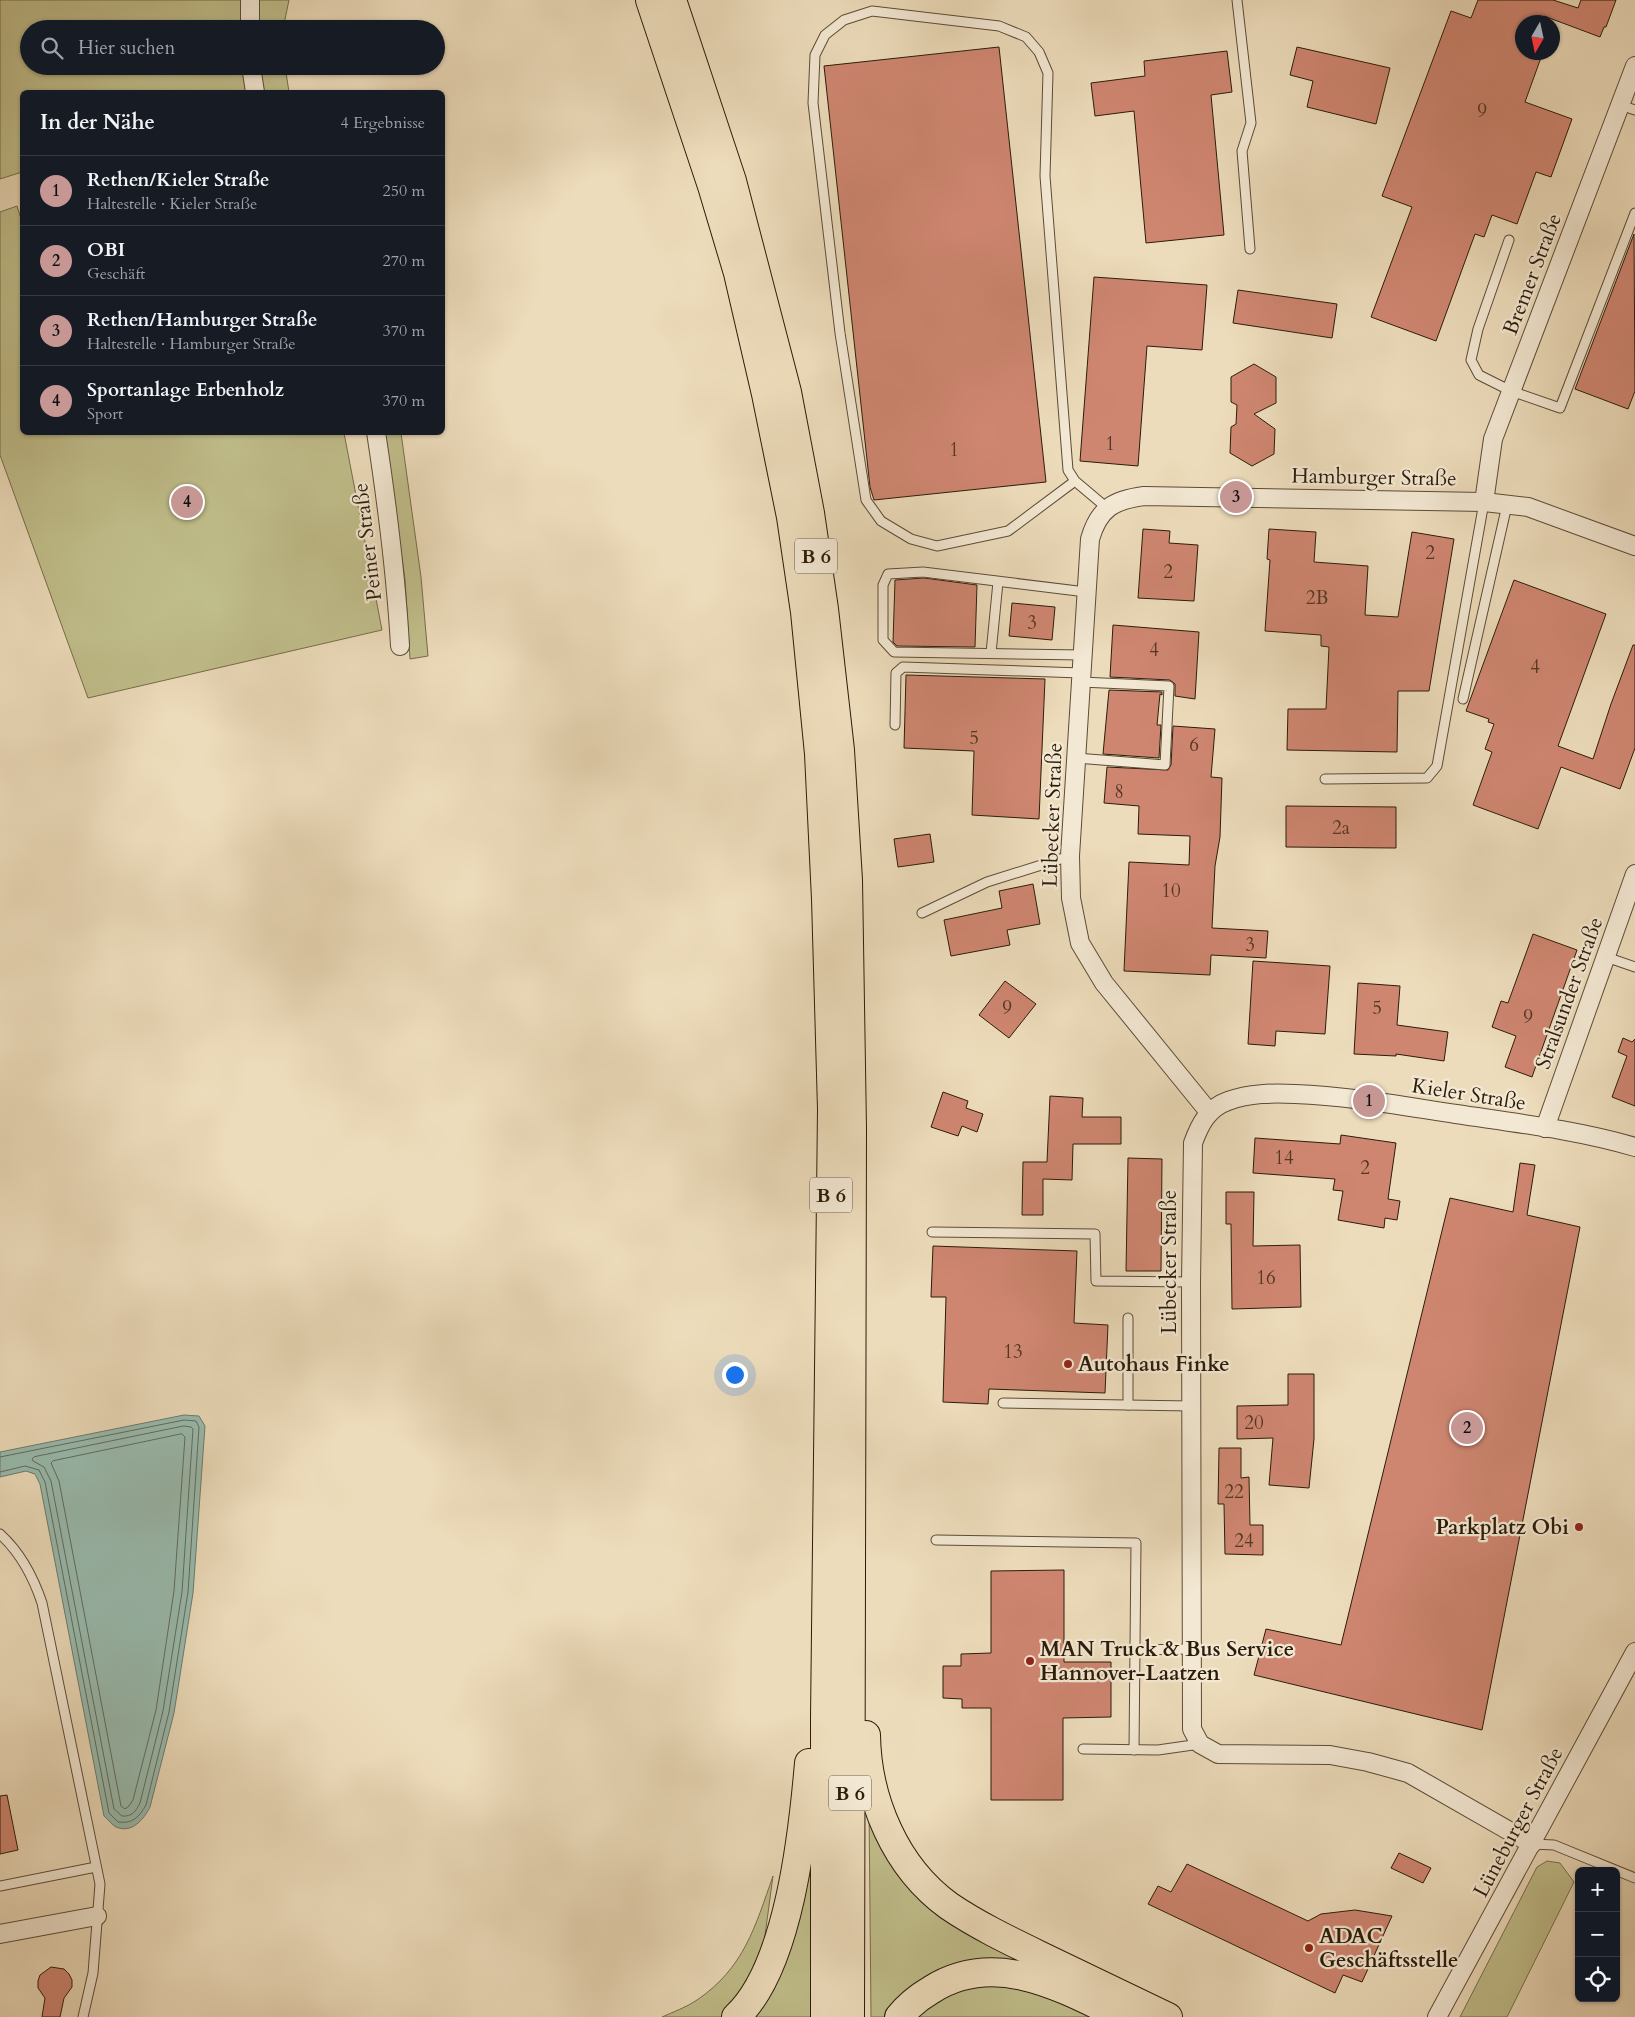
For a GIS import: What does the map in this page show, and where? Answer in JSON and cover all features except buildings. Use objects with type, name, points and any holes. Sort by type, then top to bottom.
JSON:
[{"type":"highway","name":"B 6","points":[[650,0],[709,177],[738,274],[766,394],[791,517],[806,621],[821,792],[832,1109],[825,1718],[825,2017]]},
{"type":"highway","name":"B 6","points":[[672,0],[732,181],[787,392],[814,542],[840,750],[848,880],[852,1109],[850,2017]]},
{"type":"highway","points":[[851,1570],[864,1608],[866,1738],[871,1786],[891,1838],[907,1864],[947,1905],[981,1926],[1168,2017]]},
{"type":"highway","points":[[736,2017],[759,1988],[771,1964],[780,1934],[804,1818],[810,1745],[825,1718]]},
{"type":"highway","points":[[899,2017],[918,1998],[943,1982],[973,1974],[1004,1972],[1038,1979],[1066,1990],[1122,2017]]},
{"type":"street","points":[[250,0],[250,20]]},
{"type":"street","name":"Bremer Straße","points":[[1484,502],[1493,439],[1628,108],[1635,66]]},
{"type":"street","points":[[252,75],[255,90]]},
{"type":"street","name":"Peiner Straße","points":[[376,435],[394,559],[400,646]]},
{"type":"street","name":"Hamburger Straße","points":[[1107,508],[1123,499],[1144,496],[1484,502],[1528,508],[1635,546]]},
{"type":"street","name":"Lübecker Straße","points":[[1107,508],[1094,523],[1090,539],[1070,856],[1071,898],[1080,943],[1104,983],[1209,1112],[1200,1125],[1193,1143],[1191,1282],[1192,1729],[1200,1744]]},
{"type":"street","name":"Stralsunder Straße","points":[[1545,1128],[1635,874]]},
{"type":"street","name":"Kieler Straße","points":[[1209,1112],[1227,1101],[1258,1093],[1327,1095],[1545,1128],[1635,1147]]},
{"type":"street","name":"Lüneburger Straße","points":[[1439,2016],[1635,1652]]},
{"type":"street","points":[[1200,1744],[1218,1754],[1330,1756],[1368,1762],[1408,1773],[1532,1844]]},
{"type":"street","points":[[0,1934],[97,1916]]},
{"type":"lane","points":[[1237,0],[1251,123],[1242,152],[1250,249]]},
{"type":"lane","points":[[1075,481],[1008,530],[937,546],[912,539],[881,521],[866,500],[840,333],[813,103],[815,56],[825,35],[844,20],[872,11],[999,26],[1026,37],[1039,52],[1048,73],[1045,176],[1068,470],[1075,481],[1107,508]]},
{"type":"lane","points":[[1509,240],[1478,329],[1471,360],[1479,375],[1511,391],[1560,408],[1635,214]]},
{"type":"lane","points":[[1325,779],[1427,778],[1437,766],[1484,502]]},
{"type":"lane","points":[[1463,699],[1507,505]]},
{"type":"lane","points":[[1082,655],[894,652],[883,640],[883,585],[888,574],[924,572],[1086,592]]},
{"type":"lane","points":[[991,653],[998,582]]},
{"type":"lane","points":[[895,725],[896,673],[902,667],[1081,677],[1169,686],[1165,765],[1076,758]]},
{"type":"lane","points":[[922,913],[987,882],[1070,856]]},
{"type":"lane","points":[[1606,957],[1635,967]]},
{"type":"lane","points":[[932,1232],[1096,1234],[1096,1280],[1191,1282]]},
{"type":"lane","points":[[1128,1318],[1128,1405]]},
{"type":"lane","points":[[1003,1403],[1191,1406]]},
{"type":"lane","points":[[0,1534],[13,1545],[25,1564],[35,1583],[42,1603],[100,1884],[93,1973],[82,2017]]},
{"type":"lane","points":[[936,1540],[1136,1543],[1134,1750]]},
{"type":"lane","points":[[1135,1650],[1192,1649]]},
{"type":"lane","points":[[1083,1749],[1158,1750],[1200,1744]]},
{"type":"lane","points":[[1532,1844],[1554,1844],[1635,1878]]},
{"type":"lane","points":[[0,1886],[96,1866]]},
{"type":"shaded area","points":[[0,0],[289,0],[285,20],[20,20],[20,75],[286,75],[289,90],[20,90],[20,173],[0,179]]},
{"type":"shaded area","points":[[17,206],[20,216],[20,435],[344,435],[382,630],[88,698],[0,455],[0,212]]},
{"type":"shaded area","points":[[384,435],[401,435],[421,577],[428,656],[410,659],[405,579]]},
{"type":"shaded area","points":[[869,1806],[901,1870],[1074,1981],[1005,1964],[891,2017],[871,2017]]},
{"type":"shaded area","points":[[1547,1861],[1560,1863],[1574,1882],[1507,2017],[1460,2017],[1537,1867]]},
{"type":"shaded area","points":[[811,1864],[813,2017],[749,2017],[799,1902]]},
{"type":"shaded area","points":[[773,1876],[763,1950],[751,1984],[723,2017],[662,2017],[697,2000],[713,1988],[726,1974],[746,1945]]},
{"type":"shaded area","points":[[974,1981],[1036,1987],[1092,2017],[909,2017]]},
{"type":"water","points":[[184,1415],[199,1416],[205,1426],[193,1593],[174,1713],[150,1807],[137,1824],[127,1829],[122,1829],[114,1826],[104,1816],[40,1484],[35,1474],[26,1471],[0,1477],[0,1452]]},
{"type":"place","name":"Rethen/Hamburger Straße","points":[[1236,497]]},
{"type":"place","name":"Sportanlage Erbenholz","points":[[187,502]]},
{"type":"place","name":"Rethen/Kieler Straße","points":[[1369,1101]]},
{"type":"place","name":"Autohaus Finke","points":[[1068,1364]]},
{"type":"place","name":"OBI","points":[[1467,1428]]},
{"type":"place","name":"Parkplatz Obi","points":[[1579,1527]]},
{"type":"place","name":"MAN Truck & Bus Service Hannover-Laatzen","points":[[1030,1661]]},
{"type":"place","name":"ADAC Geschäftsstelle","points":[[1309,1948]]}]
